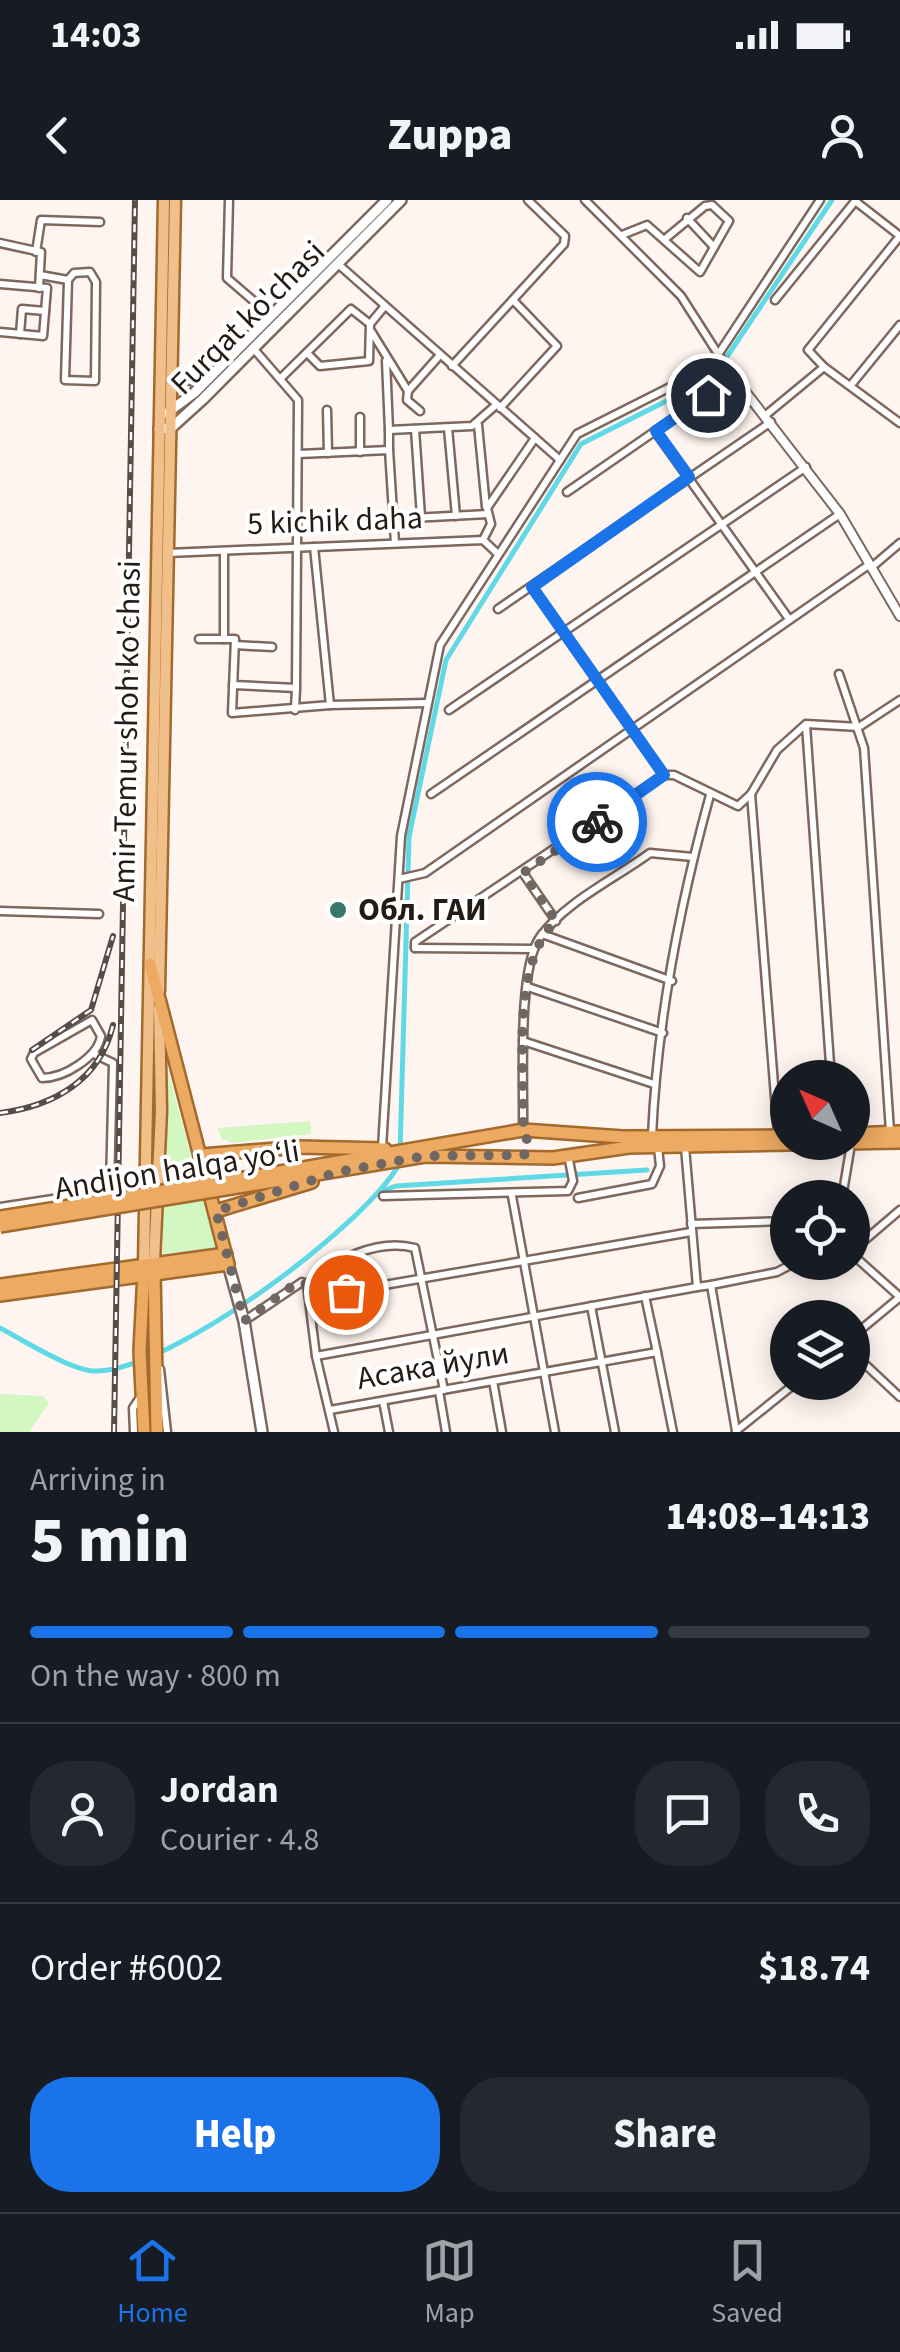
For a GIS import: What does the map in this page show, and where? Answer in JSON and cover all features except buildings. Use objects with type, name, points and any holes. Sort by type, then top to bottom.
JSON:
[{"type":"highway","points":[[0,1295],[226,1259],[150,964]]},
{"type":"highway","points":[[547,1158],[539,1144],[548,1129]]},
{"type":"highway","name":"Andijon halqa yo‘li","points":[[0,1226],[523,1130],[548,1129],[686,1146],[770,1144]]},
{"type":"highway","points":[[520,1158],[530,1147],[523,1130]]},
{"type":"highway","points":[[870,1134],[897,1135]]},
{"type":"highway","name":"Andijon halqa yo‘li","points":[[870,1140],[897,1135]]},
{"type":"highway","name":"Andijon halqa yo‘li","points":[[0,1218],[338,1172],[425,1156],[569,1161],[655,1142],[770,1137]]},
{"type":"highway","points":[[202,1154],[300,1147],[410,1150]]},
{"type":"highway","points":[[216,1211],[338,1172]]},
{"type":"highway","points":[[0,1285],[149,1270]]},
{"type":"highway","points":[[144,1432],[138,1399],[149,1270]]},
{"type":"highway","points":[[149,1270],[157,1432]]},
{"type":"main road","name":"Amir Temur shoh ko'chasi","points":[[149,1270],[150,964],[166,413],[164,200]]},
{"type":"main road","name":"Amir Temur shoh ko'chasi","points":[[166,413],[172,374],[175,200]]},
{"type":"main road","name":"Furqat ko'chasi","points":[[166,413],[203,382],[387,200]]},
{"type":"main road","name":"Furqat ko'chasi","points":[[165,428],[253,348],[401,200]]},
{"type":"main road","points":[[172,374],[203,382]]},
{"type":"main road","name":"Amir Temur shoh ko'chasi","points":[[149,1270],[161,1111],[158,990],[168,553],[165,428]]},
{"type":"main road","points":[[226,1259],[244,1319],[262,1432]]},
{"type":"street","points":[[229,200],[228,278],[271,316]]},
{"type":"street","points":[[452,366],[564,244],[565,236],[528,200]]},
{"type":"street","points":[[585,200],[680,296],[719,359],[770,418],[840,514],[900,616]]},
{"type":"street","points":[[382,1150],[401,836],[440,645],[577,434],[719,359],[768,274],[820,200]]},
{"type":"street","points":[[775,300],[855,200],[900,236],[808,350],[824,368],[897,421],[900,412]]},
{"type":"street","points":[[622,235],[647,226],[700,272],[729,221],[712,204],[698,208],[665,239]]},
{"type":"street","points":[[687,218],[714,247]]},
{"type":"street","points":[[36,252],[41,220],[100,222]]},
{"type":"street","points":[[0,242],[41,252],[38,288]]},
{"type":"street","points":[[338,264],[560,460]]},
{"type":"street","points":[[90,272],[96,282],[96,381],[65,380],[68,280],[74,273],[90,272]]},
{"type":"street","points":[[40,275],[68,280]]},
{"type":"street","points":[[0,284],[47,288],[44,336],[0,333]]},
{"type":"street","points":[[389,430],[478,424],[557,346],[513,300]]},
{"type":"street","points":[[307,353],[320,366],[369,362],[370,327],[384,307]]},
{"type":"street","points":[[282,377],[351,308],[370,327],[386,360],[408,391]]},
{"type":"street","points":[[20,334],[22,309],[45,311]]},
{"type":"street","points":[[851,385],[900,325]]},
{"type":"street","points":[[253,348],[298,400],[300,547],[295,710]]},
{"type":"street","points":[[420,411],[407,400],[408,391],[440,356]]},
{"type":"street","points":[[386,360],[395,544]]},
{"type":"street","points":[[498,609],[770,418],[824,368]]},
{"type":"street","points":[[567,492],[735,376]]},
{"type":"street","points":[[327,410],[328,453]]},
{"type":"street","points":[[360,417],[360,452]]},
{"type":"street","points":[[478,424],[491,524],[483,540],[498,554]]},
{"type":"street","points":[[448,428],[456,516]]},
{"type":"street","points":[[415,429],[421,517]]},
{"type":"street","points":[[656,431],[789,618]]},
{"type":"street","points":[[393,518],[487,511],[535,438]]},
{"type":"street","points":[[300,454],[389,450]]},
{"type":"street","points":[[449,710],[806,467]]},
{"type":"street","points":[[431,794],[840,514]]},
{"type":"street","name":"5 kichik daha","points":[[168,553],[483,540]]},
{"type":"street","points":[[400,879],[414,878],[900,543]]},
{"type":"street","points":[[314,547],[330,705]]},
{"type":"street","points":[[224,551],[224,639]]},
{"type":"street","points":[[532,587],[664,775]]},
{"type":"street","points":[[199,639],[235,639],[232,714],[330,705],[427,703]]},
{"type":"street","points":[[235,645],[272,647]]},
{"type":"street","points":[[840,674],[859,727],[897,1135]]},
{"type":"street","points":[[233,686],[296,688]]},
{"type":"street","points":[[534,949],[415,948],[415,942],[664,775],[674,775],[733,806],[751,794],[776,750],[806,724],[859,727],[900,700]]},
{"type":"street","points":[[806,724],[830,1060]]},
{"type":"street","points":[[751,794],[776,1060]]},
{"type":"street","points":[[578,1198],[652,1184],[660,1166],[655,1142],[654,1084],[693,856],[710,795]]},
{"type":"street","points":[[523,1130],[523,1041],[528,987],[534,949],[542,934],[650,853],[693,856]]},
{"type":"street","points":[[523,873],[556,921]]},
{"type":"street","points":[[0,911],[99,914]]},
{"type":"street","points":[[542,934],[672,981]]},
{"type":"street","points":[[528,987],[663,1033]]},
{"type":"street","points":[[92,1020],[102,1036],[94,1054],[51,1078],[42,1078],[30,1059],[92,1020]]},
{"type":"street","points":[[523,1041],[654,1084]]},
{"type":"street","points":[[0,1207],[105,1191],[110,1186],[113,1064],[94,1054]]},
{"type":"street","points":[[686,1146],[697,1287]]},
{"type":"street","points":[[383,1196],[512,1196],[568,1191],[573,1181],[569,1161]]},
{"type":"street","name":"Асака йули","points":[[512,1196],[555,1432]]},
{"type":"street","points":[[870,1237],[900,1210]]},
{"type":"street","points":[[308,1298],[691,1228],[770,1222]]},
{"type":"street","points":[[244,1319],[298,1282],[307,1284],[342,1259],[376,1249],[415,1248],[434,1334],[446,1432]]},
{"type":"street","points":[[870,1270],[900,1297],[870,1322]]},
{"type":"street","name":"Асака йули","points":[[316,1356],[770,1273]]},
{"type":"street","name":"Асака йули","points":[[307,1284],[316,1356],[334,1432]]},
{"type":"street","points":[[711,1285],[736,1432],[776,1400]]},
{"type":"street","points":[[644,1296],[673,1432]]},
{"type":"street","points":[[591,1306],[615,1432]]},
{"type":"street","name":"Асака йули","points":[[330,1410],[657,1352]]},
{"type":"street","points":[[154,1354],[162,1372],[167,1432]]},
{"type":"street","points":[[870,1369],[900,1397]]},
{"type":"street","points":[[493,1381],[502,1432]]},
{"type":"street","points":[[134,1432],[138,1399]]},
{"type":"street","points":[[383,1400],[388,1432]]},
{"type":"green space","points":[[164,1056],[216,1248],[163,1254]]},
{"type":"green space","points":[[310,1121],[311,1134],[233,1143],[222,1139],[217,1128]]},
{"type":"green space","points":[[0,1394],[43,1396],[49,1403],[29,1432],[0,1432]]},
{"type":"waterway","points":[[400,1152],[409,837],[446,660],[581,444],[704,382],[718,370],[832,200]]},
{"type":"waterway","points":[[0,1328],[87,1370],[130,1364],[171,1347],[264,1290],[348,1222],[400,1163]]},
{"type":"waterway","points":[[379,1192],[396,1186],[647,1170]]},
{"type":"railway","points":[[114,1432],[135,200]]},
{"type":"railway","points":[[32,1050],[91,1010],[113,936]]},
{"type":"railway","points":[[0,1113],[39,1104],[72,1087],[97,1061],[113,1025]]},
{"type":"way so far","points":[[346,1292],[308,1298],[307,1284],[298,1282],[244,1321],[216,1211],[338,1172],[425,1156],[524,1155],[530,1147],[523,1130],[525,1006],[534,949],[556,921],[523,873],[597,822]]},
{"type":"place","name":"Обл. ГАИ","points":[[338,910]]},
{"type":"route","points":[[597,822],[664,775],[532,587],[689,477],[656,431],[708,395]]}]
